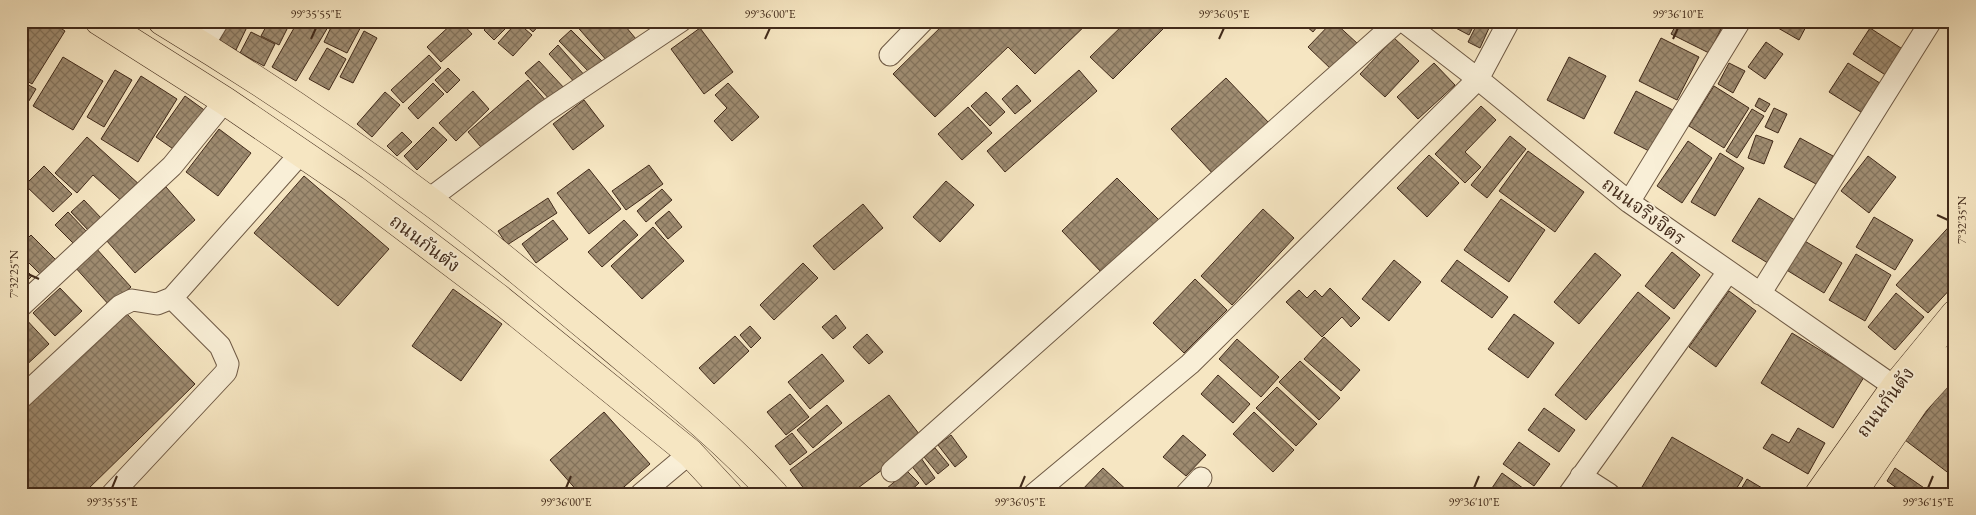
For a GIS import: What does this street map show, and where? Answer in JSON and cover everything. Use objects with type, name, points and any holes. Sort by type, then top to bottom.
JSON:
[{"type":"main road","name":"ถนนกันตัง","points":[[99,21],[225,101],[354,188],[496,297],[690,453],[728,494]]},
{"type":"main road","name":"ถนนกันตัง","points":[[162,21],[203,46],[378,163],[428,200],[518,270],[683,407],[774,494]]},
{"type":"main road","points":[[354,188],[378,163]]},
{"type":"main road","name":"ถนนกันตัง","points":[[1852,494],[1905,394],[1955,314]]},
{"type":"main road","points":[[603,383],[624,358]]},
{"type":"main road","name":"ถนนกันตัง","points":[[1819,494],[1905,394],[1955,358]]},
{"type":"street","points":[[203,46],[218,21]]},
{"type":"street","points":[[428,200],[545,112],[681,21]]},
{"type":"street","points":[[890,55],[923,21]]},
{"type":"street","points":[[892,471],[1398,21]]},
{"type":"street","name":"ถนนจริงจิตร","points":[[1403,21],[1478,79],[1629,202],[1905,394]]},
{"type":"street","points":[[1034,494],[1190,364],[1478,79],[1509,21]]},
{"type":"street","points":[[1629,202],[1740,21]]},
{"type":"street","points":[[1760,294],[1931,21]]},
{"type":"street","points":[[21,306],[172,166],[225,101]]},
{"type":"street","points":[[21,398],[120,306],[132,300],[157,304],[172,298],[301,153]]},
{"type":"street","points":[[1569,494],[1728,272]]},
{"type":"street","points":[[112,494],[226,372],[228,364],[220,346],[172,298]]},
{"type":"street","points":[[641,494],[690,453]]},
{"type":"street","points":[[1581,476],[1609,494]]},
{"type":"street","points":[[1186,494],[1201,478]]},
{"type":"building","points":[[21,21],[50,21],[65,31],[32,84],[21,77]]},
{"type":"building","points":[[230,21],[235,21],[247,27],[236,50],[219,41]]},
{"type":"building","points":[[269,21],[277,21],[288,27],[279,45],[261,36]]},
{"type":"building","points":[[298,21],[318,21],[328,27],[296,81],[272,67]]},
{"type":"building","points":[[334,21],[364,21],[347,53],[324,42]]},
{"type":"building","points":[[455,21],[460,21],[472,34],[441,62],[427,47]]},
{"type":"building","points":[[493,21],[502,21],[507,27],[494,40],[484,30]]},
{"type":"building","points":[[521,21],[543,21],[533,32]]},
{"type":"building","points":[[576,21],[621,21],[636,39],[608,62],[574,23]]},
{"type":"building","points":[[947,21],[1090,21],[1035,74],[1008,47],[935,117],[893,74]]},
{"type":"building","points":[[1127,21],[1171,21],[1113,79],[1090,57]]},
{"type":"building","points":[[1300,21],[1322,21],[1313,32]]},
{"type":"building","points":[[1333,21],[1358,44],[1332,70],[1308,47]]},
{"type":"building","points":[[1449,21],[1476,21],[1469,35],[1448,24]]},
{"type":"building","points":[[1678,21],[1725,21],[1709,53],[1671,34]]},
{"type":"building","points":[[1773,21],[1809,21],[1799,40],[1771,24]]},
{"type":"building","points":[[517,22],[532,35],[513,56],[498,43]]},
{"type":"building","points":[[1478,22],[1489,28],[1480,48],[1468,42]]},
{"type":"building","points":[[700,28],[733,72],[704,94],[671,49]]},
{"type":"building","points":[[1870,28],[1904,50],[1887,76],[1853,54]]},
{"type":"building","points":[[571,30],[602,61],[590,73],[559,41]]},
{"type":"building","points":[[364,31],[377,38],[353,83],[340,77]]},
{"type":"building","points":[[251,32],[275,44],[264,66],[240,53]]},
{"type":"building","points":[[1394,38],[1419,61],[1385,97],[1360,74]]},
{"type":"building","points":[[1661,38],[1699,57],[1677,100],[1639,81]]},
{"type":"building","points":[[1766,42],[1783,54],[1765,79],[1748,67]]},
{"type":"building","points":[[558,45],[586,77],[577,85],[549,54]]},
{"type":"building","points":[[327,48],[346,59],[329,90],[309,79]]},
{"type":"building","points":[[429,55],[441,68],[403,103],[391,90]]},
{"type":"building","points":[[63,57],[103,81],[73,130],[33,106]]},
{"type":"building","points":[[1569,57],[1606,76],[1584,119],[1547,100]]},
{"type":"building","points":[[539,61],[566,90],[553,103],[525,73]]},
{"type":"building","points":[[1434,63],[1455,85],[1418,119],[1397,97]]},
{"type":"building","points":[[1729,63],[1745,71],[1733,93],[1718,84]]},
{"type":"building","points":[[1848,63],[1883,85],[1864,114],[1829,92]]},
{"type":"building","points":[[448,68],[460,80],[447,93],[435,80]]},
{"type":"building","points":[[115,70],[132,80],[104,127],[87,117]]},
{"type":"building","points":[[1079,70],[1097,91],[1005,172],[987,151]]},
{"type":"building","points":[[141,76],[177,99],[138,162],[101,139]]},
{"type":"building","points":[[1226,78],[1270,124],[1215,176],[1171,129]]},
{"type":"building","points":[[528,80],[547,102],[487,154],[468,132]]},
{"type":"building","points":[[21,81],[36,89],[24,109],[21,108]]},
{"type":"building","points":[[433,83],[444,94],[418,119],[408,108]]},
{"type":"building","points":[[728,83],[759,117],[732,141],[714,121],[727,108],[715,95]]},
{"type":"building","points":[[1017,85],[1031,101],[1015,114],[1002,99]]},
{"type":"building","points":[[1714,86],[1749,108],[1724,148],[1689,126]]},
{"type":"building","points":[[473,91],[489,109],[456,141],[439,123]]},
{"type":"building","points":[[1636,91],[1673,110],[1651,152],[1614,133]]},
{"type":"building","points":[[385,92],[400,105],[372,137],[357,124]]},
{"type":"building","points":[[986,92],[1005,112],[990,126],[971,106]]},
{"type":"building","points":[[185,96],[218,120],[189,160],[156,137]]},
{"type":"building","points":[[1759,98],[1770,104],[1765,112],[1755,106]]},
{"type":"building","points":[[584,100],[604,126],[573,150],[553,124]]},
{"type":"building","points":[[1481,106],[1496,120],[1465,152],[1481,167],[1465,183],[1435,154]]},
{"type":"building","points":[[968,107],[992,133],[962,160],[938,134]]},
{"type":"building","points":[[1774,108],[1787,114],[1778,133],[1765,127]]},
{"type":"building","points":[[1752,109],[1764,116],[1737,158],[1726,151]]},
{"type":"building","points":[[433,127],[447,140],[417,170],[404,156]]},
{"type":"building","points":[[219,129],[251,153],[218,196],[186,172]]},
{"type":"building","points":[[402,132],[412,142],[397,156],[387,146]]},
{"type":"building","points":[[1756,135],[1773,141],[1764,164],[1748,158]]},
{"type":"building","points":[[1510,136],[1526,149],[1487,198],[1471,185]]},
{"type":"building","points":[[87,137],[141,186],[125,204],[93,175],[77,193],[55,173]]},
{"type":"building","points":[[1800,138],[1833,156],[1818,185],[1784,167]]},
{"type":"building","points":[[1688,141],[1712,158],[1682,203],[1657,186]]},
{"type":"building","points":[[1528,151],[1584,192],[1555,232],[1499,191]]},
{"type":"building","points":[[1720,153],[1744,168],[1715,216],[1691,202]]},
{"type":"building","points":[[1429,155],[1459,183],[1427,217],[1397,188]]},
{"type":"building","points":[[1868,156],[1896,177],[1869,213],[1841,191]]},
{"type":"building","points":[[649,165],[663,184],[626,210],[612,191]]},
{"type":"building","points":[[44,166],[72,194],[53,212],[25,185]]},
{"type":"building","points":[[589,169],[621,209],[589,234],[557,193]]},
{"type":"building","points":[[304,176],[389,249],[338,306],[254,233]]},
{"type":"building","points":[[1117,178],[1159,220],[1103,274],[1062,231]]},
{"type":"building","points":[[946,181],[974,205],[940,242],[913,217]]},
{"type":"building","points":[[166,187],[195,220],[135,273],[106,240]]},
{"type":"building","points":[[662,189],[672,200],[646,222],[637,211]]},
{"type":"building","points":[[548,198],[557,213],[507,245],[498,231]]},
{"type":"building","points":[[1759,198],[1798,222],[1771,265],[1732,241]]},
{"type":"building","points":[[1501,199],[1545,230],[1509,282],[1464,250]]},
{"type":"building","points":[[84,200],[102,219],[89,231],[71,212]]},
{"type":"building","points":[[863,204],[883,228],[834,270],[813,246]]},
{"type":"building","points":[[1263,209],[1294,238],[1232,305],[1201,276]]},
{"type":"building","points":[[669,211],[682,227],[668,239],[655,223]]},
{"type":"building","points":[[68,212],[87,232],[74,244],[55,225]]},
{"type":"building","points":[[1874,217],[1913,240],[1895,270],[1856,247]]},
{"type":"building","points":[[553,220],[568,239],[536,263],[522,244]]},
{"type":"building","points":[[624,220],[638,235],[602,267],[588,252]]},
{"type":"building","points":[[1955,220],[1955,284],[1928,313],[1896,285]]},
{"type":"building","points":[[653,227],[684,261],[642,299],[611,266]]},
{"type":"building","points":[[31,235],[56,260],[41,275],[21,255],[21,245]]},
{"type":"building","points":[[1803,240],[1842,263],[1824,293],[1785,269]]},
{"type":"building","points":[[95,247],[131,287],[110,306],[74,266]]},
{"type":"building","points":[[1672,252],[1700,275],[1674,309],[1645,286]]},
{"type":"building","points":[[1595,253],[1621,275],[1579,324],[1554,302]]},
{"type":"building","points":[[1856,254],[1891,275],[1865,321],[1829,300]]},
{"type":"building","points":[[1394,260],[1421,282],[1389,321],[1362,299]]},
{"type":"building","points":[[1457,260],[1508,297],[1492,318],[1441,281]]},
{"type":"building","points":[[803,263],[818,278],[774,320],[760,305]]},
{"type":"building","points":[[21,265],[32,276],[21,287]]},
{"type":"building","points":[[1195,279],[1227,310],[1184,353],[1153,323]]},
{"type":"building","points":[[60,288],[82,311],[55,336],[33,313]]},
{"type":"building","points":[[1330,288],[1360,318],[1351,327],[1342,317],[1322,337],[1286,302],[1299,290],[1307,298],[1315,290],[1322,297]]},
{"type":"building","points":[[453,289],[502,324],[461,381],[412,346]]},
{"type":"building","points":[[1729,291],[1756,311],[1716,367],[1689,347]]},
{"type":"building","points":[[1638,292],[1670,318],[1586,420],[1555,395]]},
{"type":"building","points":[[1896,293],[1924,317],[1895,350],[1868,327]]},
{"type":"building","points":[[123,310],[195,384],[83,494],[21,494],[21,409]]},
{"type":"building","points":[[1514,314],[1554,343],[1528,378],[1488,349]]},
{"type":"building","points":[[836,315],[846,328],[833,339],[822,327]]},
{"type":"building","points":[[23,316],[49,344],[21,370],[21,317]]},
{"type":"building","points":[[750,326],[761,338],[751,348],[740,335]]},
{"type":"building","points":[[1792,333],[1864,377],[1833,428],[1761,383]]},
{"type":"building","points":[[867,334],[883,352],[869,364],[853,347]]},
{"type":"building","points":[[735,336],[749,351],[714,384],[699,368]]},
{"type":"building","points":[[1324,337],[1360,370],[1341,391],[1304,359]]},
{"type":"building","points":[[1237,339],[1279,377],[1261,397],[1219,359]]},
{"type":"building","points":[[822,354],[844,381],[810,409],[788,382]]},
{"type":"building","points":[[1300,361],[1340,398],[1319,420],[1279,382]]},
{"type":"building","points":[[1218,375],[1250,404],[1233,423],[1201,394]]},
{"type":"building","points":[[1946,386],[1955,393],[1955,478],[1905,440]]},
{"type":"building","points":[[1277,387],[1317,424],[1296,446],[1256,408]]},
{"type":"building","points":[[790,394],[809,417],[786,435],[767,412]]},
{"type":"building","points":[[889,395],[923,439],[850,494],[808,494],[790,470]]},
{"type":"building","points":[[827,405],[842,423],[813,448],[797,430]]},
{"type":"building","points":[[1544,408],[1575,430],[1559,452],[1528,430]]},
{"type":"building","points":[[604,412],[650,464],[616,494],[580,494],[550,460]]},
{"type":"building","points":[[1254,412],[1294,450],[1273,472],[1233,434]]},
{"type":"building","points":[[1798,428],[1825,443],[1808,474],[1763,448],[1772,434],[1789,443]]},
{"type":"building","points":[[792,433],[807,452],[790,465],[775,446]]},
{"type":"building","points":[[951,435],[967,457],[955,467],[938,445]]},
{"type":"building","points":[[1183,435],[1206,455],[1186,476],[1163,457]]},
{"type":"building","points":[[1672,437],[1743,478],[1733,494],[1654,494],[1642,487]]},
{"type":"building","points":[[1519,442],[1550,464],[1534,486],[1503,464]]},
{"type":"building","points":[[935,448],[949,465],[938,474],[924,457]]},
{"type":"building","points":[[921,458],[935,478],[926,485],[911,465]]},
{"type":"building","points":[[1103,468],[1131,494],[1082,494],[1080,492]]},
{"type":"building","points":[[1895,468],[1933,494],[1905,494],[1887,481]]},
{"type":"building","points":[[907,471],[919,483],[907,494],[890,494],[886,489]]},
{"type":"building","points":[[1502,473],[1531,494],[1488,494]]},
{"type":"building","points":[[1747,479],[1772,494],[1738,494]]}]
